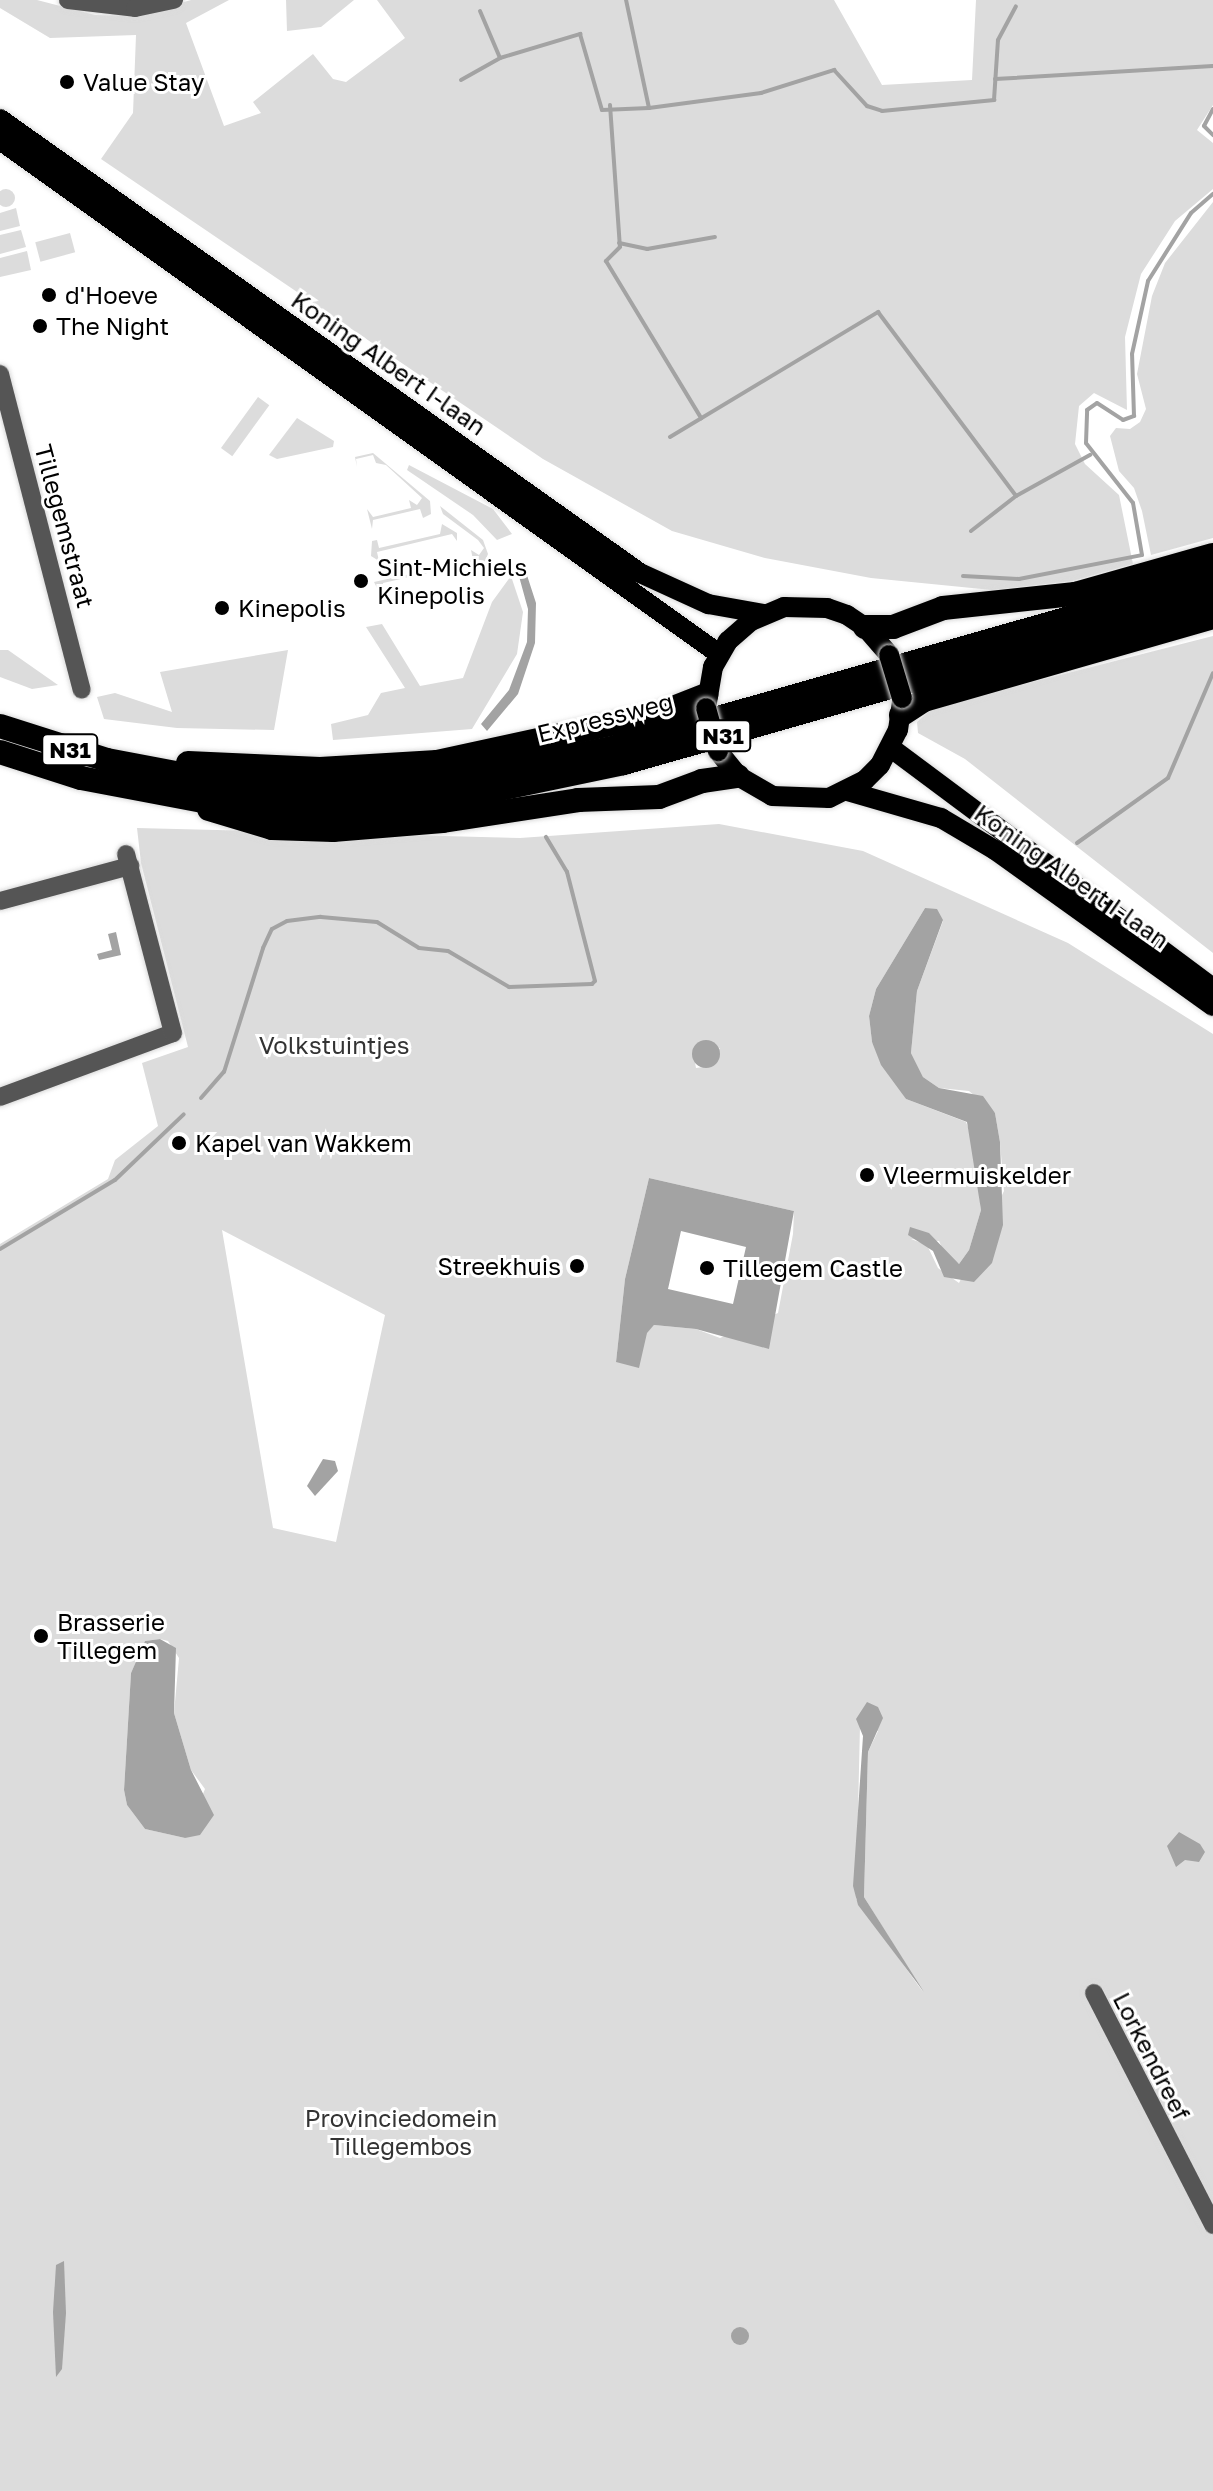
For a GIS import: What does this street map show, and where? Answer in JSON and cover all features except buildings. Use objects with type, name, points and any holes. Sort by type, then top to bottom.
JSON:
[{"type":"highway","points":[[865,627],[893,627],[943,608],[1075,594],[1213,555]]},
{"type":"highway","name":"Expressweg","points":[[0,726],[142,768],[283,789],[441,783],[616,747],[1213,577]]},
{"type":"highway","name":"Expressweg","points":[[0,752],[81,778],[189,800],[379,807],[514,789],[757,726],[1213,595]]},
{"type":"highway","points":[[901,707],[1213,617]]},
{"type":"highway","name":"N31","points":[[142,768],[184,763],[371,768],[437,762],[706,701]]},
{"type":"highway","name":"N31","points":[[189,800],[246,824],[333,830],[443,821],[578,800],[659,797],[702,781],[738,776]]},
{"type":"main road","name":"Koning Albert I-laan","points":[[0,119],[640,573],[708,604],[764,614]]},
{"type":"main road","name":"Koning Albert I-laan","points":[[0,140],[719,654]]},
{"type":"main road","name":"Koning Albert I-laan","points":[[901,707],[889,655],[865,627],[847,615],[806,605],[764,614],[739,630],[719,654],[706,701],[718,751],[738,776],[790,801],[847,791],[941,818],[995,850],[1213,1006]]},
{"type":"main road","points":[[847,791],[865,780],[891,748],[901,707]]},
{"type":"main road","name":"Koning Albert I-laan","points":[[891,748],[1213,988]]},
{"type":"street","points":[[68,0],[127,8],[174,0]]},
{"type":"street","name":"Tillegemstraat","points":[[0,374],[82,690]]},
{"type":"street","points":[[0,901],[128,860],[173,1033],[0,1097]]},
{"type":"street","name":"Lorkendreef","points":[[1094,1993],[1213,2225]]},
{"type":"green space","points":[[0,0],[37,0],[95,15],[135,16],[191,0],[229,0],[186,23],[224,126],[261,113],[253,102],[313,54],[333,79],[346,82],[405,38],[377,0],[834,0],[882,85],[972,80],[976,0],[1213,0],[1213,105],[1197,130],[1213,143],[1213,189],[1175,221],[1141,274],[1125,337],[1127,410],[1094,393],[1079,406],[1075,444],[1085,464],[1119,495],[1133,564],[1072,581],[992,590],[871,578],[765,558],[672,531],[543,459],[101,159],[133,113],[136,35],[50,38],[0,8]]},
{"type":"green space","points":[[286,0],[354,0],[321,27],[287,31]]},
{"type":"green space","points":[[6,189],[15,198],[6,207],[-3,198]]},
{"type":"green space","points":[[1213,202],[1213,538],[1151,555],[1142,511],[1134,488],[1119,471],[1110,436],[1116,428],[1130,429],[1140,422],[1146,409],[1137,374],[1152,296],[1165,263]]},
{"type":"green space","points":[[16,208],[20,226],[0,231],[0,213]]},
{"type":"green space","points":[[21,230],[26,247],[0,254],[0,235]]},
{"type":"green space","points":[[70,233],[75,252],[40,262],[35,242]]},
{"type":"green space","points":[[27,251],[31,270],[0,277],[0,258]]},
{"type":"green space","points":[[258,397],[269,405],[232,456],[221,448]]},
{"type":"green space","points":[[297,418],[334,441],[333,447],[277,459],[269,455]]},
{"type":"green space","points":[[373,453],[430,501],[431,514],[423,518],[420,509],[373,520],[372,529],[367,509],[373,517],[411,508],[409,500],[417,505],[422,498],[386,465],[376,463],[373,455],[356,459],[357,467],[355,457]]},
{"type":"green space","points":[[409,465],[493,509],[512,534],[497,540],[473,515],[407,470]]},
{"type":"green space","points":[[440,506],[483,540],[488,554],[483,566],[474,571],[472,563],[383,583],[384,592],[378,590],[374,582],[473,560],[471,550],[479,555],[484,548],[478,540],[443,514]]},
{"type":"green space","points":[[442,524],[457,533],[457,541],[452,534],[377,552],[379,561],[371,556],[372,541],[377,540],[379,548],[440,534]]},
{"type":"green space","points":[[511,576],[523,612],[517,654],[472,729],[333,740],[331,724],[368,715],[381,693],[405,688],[366,627],[382,624],[420,686],[463,678],[492,602]]},
{"type":"green space","points":[[1213,636],[1213,953],[965,759],[918,733],[917,722],[934,707]]},
{"type":"green space","points":[[0,650],[8,650],[58,685],[32,689],[0,677]]},
{"type":"green space","points":[[288,650],[274,730],[177,728],[104,719],[97,697],[115,693],[172,712],[160,672]]},
{"type":"green space","name":"Provinciedomein Tillegembos","points":[[719,824],[863,851],[1068,943],[1213,1034],[1213,2491],[0,2491],[0,1244],[108,1179],[115,1160],[158,1126],[142,1063],[188,1047],[141,863],[137,828],[520,838]],"holes":[[[925,908],[943,921],[917,991],[911,1053],[923,1077],[939,1088],[969,1091],[995,1113],[1000,1142],[1004,1191],[959,1283],[938,1268],[927,1245],[911,1239],[939,1241],[945,1254],[959,1264],[969,1250],[981,1210],[973,1140],[966,1122],[906,1099],[872,1042],[869,1016],[876,989]],[[720,1048],[711,1066],[696,1068],[693,1051]],[[649,1178],[794,1211],[793,1234],[778,1313],[720,1338],[696,1329],[654,1325],[616,1362],[625,1279]],[[222,1230],[385,1315],[336,1542],[273,1528]],[[145,1641],[168,1641],[179,1658],[174,1713],[191,1770],[205,1789],[185,1838],[145,1829],[127,1805],[124,1790],[131,1673]],[[860,1726],[878,1731],[868,1752],[864,1897],[923,1992],[856,1899]]]},
{"type":"shaded area","points":[[524,566],[536,603],[535,643],[518,694],[487,731],[481,724],[509,690],[527,642],[528,609],[517,569]]},
{"type":"shaded area","points":[[925,908],[937,909],[943,920],[917,991],[911,1053],[923,1077],[939,1088],[983,1096],[995,1113],[1000,1142],[1003,1225],[992,1263],[974,1282],[944,1277],[933,1251],[908,1235],[910,1227],[929,1233],[959,1264],[969,1250],[981,1210],[967,1122],[906,1099],[881,1065],[872,1042],[869,1016],[876,989]]},
{"type":"shaded area","points":[[116,932],[121,955],[99,960],[97,954],[112,950],[108,934]]},
{"type":"shaded area","points":[[706,1040],[716,1044],[720,1054],[716,1064],[706,1068],[696,1064],[692,1054],[696,1044]]},
{"type":"shaded area","points":[[649,1178],[794,1211],[769,1349],[696,1329],[654,1325],[647,1333],[639,1368],[616,1362],[625,1279]],"holes":[[[681,1231],[746,1247],[733,1304],[668,1289]]]},
{"type":"shaded area","points":[[323,1459],[335,1461],[338,1471],[315,1496],[307,1486]]},
{"type":"shaded area","points":[[160,1639],[176,1648],[174,1713],[191,1770],[214,1815],[200,1835],[185,1838],[145,1829],[127,1805],[124,1790],[131,1673],[145,1641]]},
{"type":"shaded area","points":[[867,1702],[878,1707],[883,1718],[868,1752],[864,1897],[924,1992],[858,1905],[853,1886],[863,1736],[856,1719]]},
{"type":"shaded area","points":[[1179,1832],[1200,1844],[1205,1852],[1199,1862],[1185,1860],[1176,1867],[1167,1846]]},
{"type":"shaded area","points":[[64,2261],[66,2313],[62,2369],[56,2377],[53,2312],[56,2265]]},
{"type":"shaded area","points":[[736,2327],[744,2327],[749,2336],[747,2343],[736,2345],[731,2340],[731,2332]]},
{"type":"waterway","points":[[480,11],[500,58],[580,34],[602,110],[649,108],[626,0]]},
{"type":"waterway","points":[[649,108],[761,93],[834,70],[867,106],[882,111],[994,100],[998,40],[1016,6]]},
{"type":"waterway","points":[[461,80],[500,58]]},
{"type":"waterway","points":[[995,79],[1213,66]]},
{"type":"waterway","points":[[610,105],[620,247],[606,261],[701,418]]},
{"type":"waterway","points":[[1213,109],[1204,126],[1213,135]]},
{"type":"waterway","points":[[963,576],[1019,579],[1142,555],[1133,503],[1086,443],[1087,410],[1097,403],[1123,420],[1134,416],[1132,354],[1148,281],[1191,213],[1213,194]]},
{"type":"waterway","points":[[619,243],[647,249],[715,237]]},
{"type":"waterway","points":[[670,437],[878,312],[1016,496]]},
{"type":"waterway","points":[[971,531],[1016,496],[1090,455]]},
{"type":"waterway","points":[[1077,843],[1168,778],[1213,673]]},
{"type":"waterway","points":[[201,1098],[224,1072],[263,948],[272,929],[287,921],[321,917],[377,922],[419,948],[448,951],[509,987],[592,984],[595,981],[567,872],[546,837]]},
{"type":"waterway","points":[[0,1249],[115,1180],[184,1114]]},
{"type":"place","name":"Value Stay","points":[[67,82]]},
{"type":"place","name":"d'Hoeve","points":[[49,295]]},
{"type":"place","name":"The Night","points":[[40,326]]},
{"type":"place","name":"Sint-Michiels Kinepolis","points":[[361,581]]},
{"type":"place","name":"Kinepolis","points":[[222,608]]},
{"type":"place","name":"Kapel van Wakkem","points":[[179,1143]]},
{"type":"place","name":"Vleermuiskelder","points":[[867,1175]]},
{"type":"place","name":"Streekhuis","points":[[577,1266]]},
{"type":"place","name":"Tillegem Castle","points":[[707,1268]]},
{"type":"place","name":"Brasserie Tillegem","points":[[41,1636]]},
{"type":"park label","name":"Volkstuintjes","points":[[334,1045]]}]
